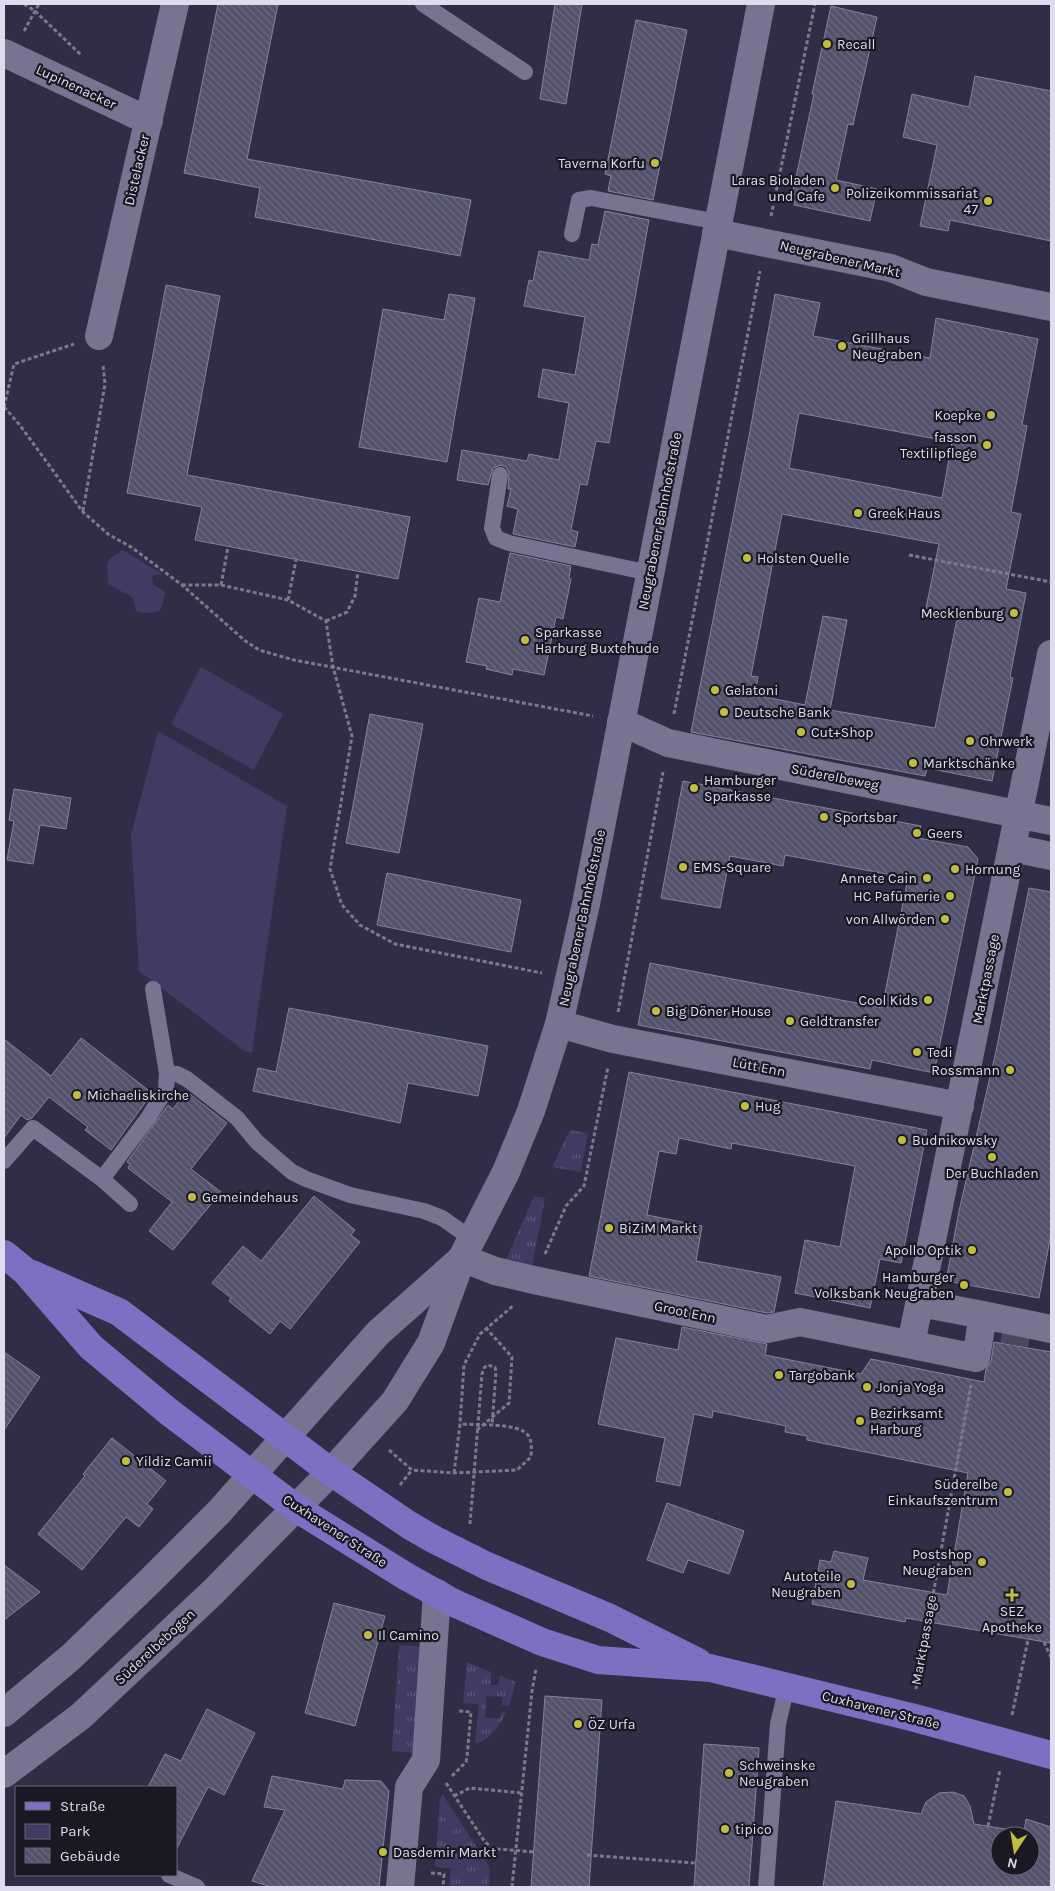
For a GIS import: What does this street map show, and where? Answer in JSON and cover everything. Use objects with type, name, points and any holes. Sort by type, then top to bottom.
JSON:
[{"type":"main road","name":"Cuxhavener Straße","points":[[4,1254],[25,1271],[91,1347],[169,1412],[296,1508],[384,1564],[454,1602],[542,1642],[598,1660],[710,1668],[911,1716],[1051,1755]]},
{"type":"main road","name":"Cuxhavener Straße","points":[[25,1271],[120,1312],[284,1438],[388,1512],[435,1540],[488,1566],[610,1618],[710,1668]]},
{"type":"street","name":"Distelacker","points":[[99,336],[175,4]]},
{"type":"street","name":"Neugrabener Bahnhofstraße","points":[[331,1472],[368,1432],[400,1392],[431,1342],[467,1249],[506,1172],[528,1120],[559,1024],[570,978],[621,722],[761,4]]},
{"type":"street","name":"Lupinenacker","points":[[4,52],[149,121]]},
{"type":"street","name":"Neugrabener Markt","points":[[717,227],[766,242],[890,268],[926,282],[1051,306]]},
{"type":"street","name":"Marktpassage","points":[[920,1303],[1051,654]]},
{"type":"street","name":"Süderelbeweg","points":[[621,722],[668,743],[1051,821]]},
{"type":"street","points":[[1012,848],[1051,856]]},
{"type":"street","name":"Lütt Enn","points":[[559,1024],[613,1038],[960,1106]]},
{"type":"street","name":"Neugrabener Bahnhofstraße","points":[[251,1475],[378,1333],[467,1249]]},
{"type":"street","name":"Groot Enn","points":[[467,1249],[495,1271],[534,1280],[767,1329],[800,1322],[982,1359]]},
{"type":"street","points":[[911,1344],[920,1303],[1051,1328]]},
{"type":"street","points":[[982,1359],[984,1315]]},
{"type":"street","name":"Süderelbebogen","points":[[4,1774],[81,1716],[214,1592],[331,1472]]},
{"type":"street","points":[[4,1713],[70,1657],[151,1580],[219,1512],[251,1475]]},
{"type":"street","points":[[400,1887],[409,1788],[426,1760],[437,1593]]},
{"type":"lane","points":[[424,4],[525,72]]},
{"type":"lane","points":[[572,234],[579,200],[591,198],[717,227]]},
{"type":"lane","points":[[500,475],[492,528],[496,538],[509,543],[650,573]]},
{"type":"lane","points":[[102,1180],[166,1090],[167,1072],[153,989]]},
{"type":"lane","points":[[167,1072],[187,1079],[237,1118],[257,1142],[292,1172],[306,1180],[350,1194],[424,1211],[442,1218],[467,1249]]},
{"type":"lane","points":[[4,1161],[33,1128],[102,1180],[130,1204]]},
{"type":"lane","points":[[766,1887],[778,1724],[787,1686]]},
{"type":"lane","points":[[171,1876],[197,1887]]},
{"type":"path","points":[[454,1473],[464,1365],[480,1334],[527,1294],[566,1206],[584,1186],[668,743],[766,242],[815,4]]},
{"type":"path","points":[[83,512],[105,384],[99,336],[14,364],[4,407],[83,512],[108,534],[131,547],[182,585],[233,632],[259,650],[276,656],[621,722]]},
{"type":"path","points":[[221,585],[228,547]]},
{"type":"path","points":[[909,555],[1051,582]]},
{"type":"path","points":[[288,600],[296,560]]},
{"type":"path","points":[[326,621],[347,612],[355,596],[358,571]]},
{"type":"path","points":[[182,585],[221,585],[288,600],[326,621]]},
{"type":"path","points":[[326,621],[332,667],[352,736],[330,869],[342,904],[360,925],[395,944],[570,978]]},
{"type":"path","points":[[486,1328],[512,1357],[509,1403],[476,1431],[482,1374],[487,1365],[495,1367],[495,1397],[492,1426]]},
{"type":"path","name":"Marktpassage","points":[[911,1716],[924,1639],[982,1359]]},
{"type":"path","points":[[394,1492],[412,1470],[454,1473],[517,1470],[530,1457],[532,1442],[526,1432],[516,1428],[460,1424]]},
{"type":"path","points":[[1044,1642],[1051,1657]]},
{"type":"path","points":[[512,1887],[532,1691]]},
{"type":"path","points":[[452,1776],[466,1762],[471,1712],[454,1710]]},
{"type":"path","points":[[426,1760],[438,1771],[485,1842],[491,1847],[498,1849],[534,1852]]},
{"type":"path","points":[[454,1796],[470,1788],[521,1793]]},
{"type":"path","points":[[587,1855],[695,1863]]},
{"type":"path","points":[[431,1872],[444,1874],[443,1887]]},
{"type":"green space","points":[[123,550],[162,574],[152,576],[153,584],[165,592],[159,611],[150,613],[137,612],[132,597],[108,584],[107,566],[109,559]]},
{"type":"green space","points":[[201,667],[283,714],[254,770],[171,724]]},
{"type":"green space","points":[[158,731],[287,806],[252,1053],[243,1050],[139,971],[131,835]]},
{"type":"green space","points":[[570,1130],[588,1133],[581,1172],[552,1167]]},
{"type":"green space","points":[[534,1196],[545,1198],[532,1267],[505,1262]]},
{"type":"green space","points":[[399,1645],[423,1647],[416,1753],[392,1751]]},
{"type":"green space","points":[[467,1662],[491,1672],[491,1685],[498,1685],[500,1675],[516,1682],[509,1706],[502,1705],[503,1697],[487,1696],[485,1717],[500,1719],[501,1712],[506,1713],[497,1728],[485,1740],[475,1743],[479,1704],[463,1703]]},
{"type":"green space","points":[[443,1795],[489,1866],[490,1877],[488,1887],[449,1887],[451,1868],[435,1867],[440,1798]]},
{"type":"building","points":[[218,4],[278,4],[247,159],[471,200],[460,256],[255,217],[260,188],[184,173]]},
{"type":"building","points":[[555,4],[582,4],[566,104],[540,99]]},
{"type":"building","points":[[831,6],[877,17],[853,125],[848,124],[836,180],[877,189],[870,221],[794,205],[795,201],[791,200]]},
{"type":"building","points":[[636,20],[687,30],[653,200],[608,191],[611,176],[605,174]]},
{"type":"building","points":[[975,76],[1051,91],[1051,241],[950,220],[948,231],[920,226],[937,145],[903,137],[912,94],[969,107]]},
{"type":"building","points":[[605,211],[649,220],[609,443],[596,441],[587,485],[580,484],[571,530],[578,532],[575,547],[513,534],[518,509],[507,506],[511,489],[508,489],[509,472],[506,467],[501,465],[493,468],[488,485],[457,480],[462,450],[527,461],[529,454],[559,460],[569,403],[538,397],[543,369],[575,375],[585,317],[524,306],[529,280],[533,281],[539,251],[589,260],[592,244],[598,245]]},
{"type":"building","points":[[166,285],[220,296],[187,475],[410,517],[398,579],[195,540],[202,507],[127,493]]},
{"type":"building","points":[[449,294],[475,298],[447,462],[359,447],[383,309],[444,320]]},
{"type":"building","points":[[775,294],[820,303],[813,336],[930,358],[936,318],[1038,339],[1022,425],[1027,426],[1011,512],[1021,514],[1006,589],[1026,593],[1010,677],[1013,678],[992,781],[927,768],[925,776],[691,732]],"holes":[[[799,413],[952,442],[942,498],[789,468]],[[782,514],[939,544],[926,608],[958,614],[935,728],[830,710],[847,620],[823,616],[805,705],[755,695],[758,677],[751,676]]]},
{"type":"building","points":[[510,553],[571,566],[569,578],[571,579],[563,619],[556,617],[544,675],[513,669],[512,675],[486,669],[487,666],[466,662],[479,598],[500,602]]},
{"type":"building","points":[[370,714],[423,724],[399,853],[346,843]]},
{"type":"building","points":[[683,781],[921,826],[918,838],[968,847],[978,859],[934,1073],[872,1060],[870,1069],[638,1025],[650,963],[882,1008],[908,878],[785,855],[783,866],[730,856],[720,908],[661,898]]},
{"type":"building","points":[[14,789],[71,798],[66,829],[40,825],[33,864],[7,860],[14,821],[9,820]]},
{"type":"building","points":[[387,873],[521,900],[511,952],[377,925]]},
{"type":"building","points":[[1029,888],[1051,892],[1051,1234],[1039,1298],[946,1281],[959,1211],[996,1051]]},
{"type":"building","points":[[289,1008],[488,1046],[478,1096],[408,1083],[400,1123],[253,1091],[258,1068],[276,1072]]},
{"type":"building","name":"Michaeliskirche","points":[[81,1038],[152,1093],[111,1150],[85,1130],[88,1127],[49,1097],[32,1118],[27,1120],[21,1115],[4,1138],[4,1039],[51,1076]]},
{"type":"building","points":[[629,1072],[927,1130],[901,1263],[880,1259],[870,1308],[795,1293],[805,1240],[840,1247],[855,1166],[732,1143],[731,1149],[679,1138],[676,1154],[659,1151],[647,1215],[702,1226],[696,1261],[781,1277],[774,1312],[767,1313],[589,1276]]},
{"type":"building","points":[[186,1091],[227,1123],[191,1169],[221,1192],[173,1250],[149,1231],[172,1202],[128,1168],[130,1164],[127,1162],[168,1105],[173,1109]]},
{"type":"building","points":[[314,1196],[355,1230],[351,1235],[360,1242],[290,1329],[280,1321],[270,1334],[229,1301],[231,1298],[212,1283],[243,1246],[261,1261]]},
{"type":"building","points":[[682,1327],[767,1344],[765,1355],[861,1374],[871,1359],[984,1382],[986,1369],[991,1361],[994,1342],[1051,1352],[1051,1643],[906,1618],[905,1622],[812,1604],[820,1560],[831,1562],[834,1551],[868,1558],[863,1580],[947,1595],[968,1473],[807,1440],[807,1436],[785,1432],[786,1426],[713,1411],[712,1418],[694,1414],[680,1486],[656,1481],[665,1438],[598,1424],[616,1338],[678,1350]]},
{"type":"building","points":[[4,1352],[40,1377],[4,1430]]},
{"type":"building","points":[[112,1438],[166,1481],[147,1504],[153,1509],[139,1527],[126,1517],[82,1570],[38,1534],[85,1476],[83,1474]]},
{"type":"building","points":[[667,1503],[744,1531],[729,1574],[688,1560],[683,1573],[647,1560]]},
{"type":"building","points":[[4,1565],[40,1592],[4,1620]]},
{"type":"building","points":[[334,1603],[385,1616],[355,1726],[305,1713]]},
{"type":"building","points":[[545,1696],[602,1700],[589,1887],[531,1887]]},
{"type":"building","points":[[207,1709],[255,1733],[224,1795],[208,1787],[178,1846],[178,1786],[149,1786],[165,1754],[181,1761]]},
{"type":"building","points":[[704,1744],[759,1748],[749,1887],[694,1887]]},
{"type":"building","points":[[272,1776],[343,1789],[345,1780],[381,1781],[389,1791],[379,1887],[272,1887],[252,1881],[285,1810],[264,1807]]},
{"type":"building","points":[[953,1792],[964,1796],[970,1806],[974,1824],[990,1827],[990,1876],[1040,1876],[1040,1826],[1025,1826],[1026,1819],[1051,1827],[1051,1887],[823,1887],[836,1801],[921,1814],[926,1802],[939,1793]]},
{"type":"tunnel","points":[[1014,1345],[1018,1322]]},
{"type":"place","name":"Recall","points":[[827,44]]},
{"type":"place","name":"Taverna Korfu","points":[[655,163]]},
{"type":"place","name":"Laras Bioladen und Cafe","points":[[835,188]]},
{"type":"place","name":"Polizeikommissariat 47","points":[[988,201]]},
{"type":"place","name":"Grillhaus Neugraben","points":[[842,346]]},
{"type":"place","name":"Koepke","points":[[991,415]]},
{"type":"place","name":"fasson Textilipflege","points":[[987,445]]},
{"type":"place","name":"Greek Haus","points":[[858,513]]},
{"type":"place","name":"Holsten Quelle","points":[[747,558]]},
{"type":"place","name":"Mecklenburg","points":[[1014,613]]},
{"type":"place","name":"Sparkasse Harburg Buxtehude","points":[[525,640]]},
{"type":"place","name":"Gelatoni","points":[[715,690]]},
{"type":"place","name":"Deutsche Bank","points":[[724,712]]},
{"type":"place","name":"Cut+Shop","points":[[801,732]]},
{"type":"place","name":"Ohrwerk","points":[[970,741]]},
{"type":"place","name":"Marktschänke","points":[[913,763]]},
{"type":"place","name":"Hamburger Sparkasse","points":[[694,788]]},
{"type":"place","name":"Sportsbar","points":[[824,817]]},
{"type":"place","name":"Geers","points":[[917,833]]},
{"type":"place","name":"EMS-Square","points":[[683,867]]},
{"type":"place","name":"Hornung","points":[[955,869]]},
{"type":"place","name":"Annete Cain","points":[[927,878]]},
{"type":"place","name":"HC Pafümerie","points":[[950,896]]},
{"type":"place","name":"von Allwörden","points":[[945,919]]},
{"type":"place","name":"Cool Kids","points":[[928,1000]]},
{"type":"place","name":"Big Döner House","points":[[656,1011]]},
{"type":"place","name":"Geldtransfer","points":[[790,1021]]},
{"type":"place","name":"Tedi","points":[[917,1052]]},
{"type":"place","name":"Rossmann","points":[[1010,1070]]},
{"type":"place","name":"Michaeliskirche","points":[[77,1095]]},
{"type":"place","name":"Hug","points":[[745,1106]]},
{"type":"place","name":"Budnikowsky","points":[[902,1140]]},
{"type":"place","name":"Der Buchladen","points":[[992,1157]]},
{"type":"place","name":"Gemeindehaus","points":[[192,1197]]},
{"type":"place","name":"BiZiM Markt","points":[[609,1228]]},
{"type":"place","name":"Apollo Optik","points":[[972,1250]]},
{"type":"place","name":"Hamburger Volksbank Neugraben","points":[[964,1285]]},
{"type":"place","name":"Targobank","points":[[779,1375]]},
{"type":"place","name":"Jonja Yoga","points":[[867,1387]]},
{"type":"place","name":"Bezirksamt Harburg","points":[[860,1421]]},
{"type":"place","name":"Yildiz Camii","points":[[126,1461]]},
{"type":"place","name":"Süderelbe Einkaufszentrum","points":[[1008,1492]]},
{"type":"place","name":"Postshop Neugraben","points":[[982,1562]]},
{"type":"place","name":"Autoteile Neugraben","points":[[851,1584]]},
{"type":"place","name":"SEZ Apotheke","points":[[1012,1595]]},
{"type":"place","name":"Il Camino","points":[[368,1635]]},
{"type":"place","name":"ÖZ Urfa","points":[[578,1724]]},
{"type":"place","name":"Schweinske Neugraben","points":[[729,1773]]},
{"type":"place","name":"tipico","points":[[725,1829]]},
{"type":"place","name":"Dasdemir Markt","points":[[383,1852]]}]
